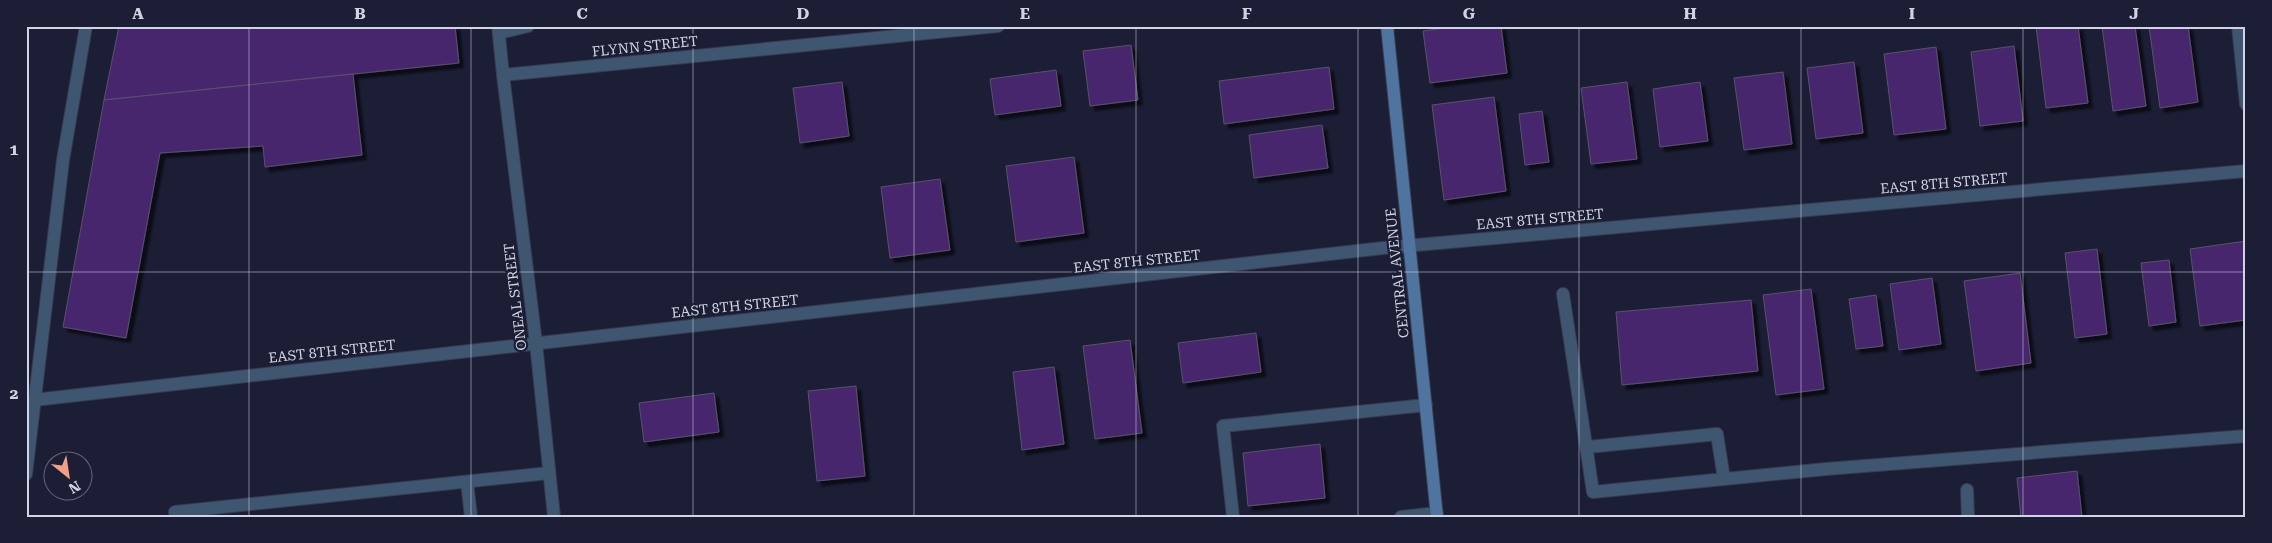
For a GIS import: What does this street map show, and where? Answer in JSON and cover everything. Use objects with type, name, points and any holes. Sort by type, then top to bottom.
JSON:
[{"type":"main road","name":"CENTRAL AVENUE","points":[[1387,26],[1437,515]]},
{"type":"street","points":[[26,474],[63,160],[86,26]]},
{"type":"street","points":[[498,30],[528,26]]},
{"type":"street","name":"FLYNN STREET","points":[[503,75],[998,26]]},
{"type":"street","points":[[2238,26],[2246,104]]},
{"type":"street","name":"ONEAL STREET","points":[[498,30],[536,343],[554,517]]},
{"type":"street","name":"EAST 8TH STREET","points":[[34,400],[1410,246],[2246,171]]},
{"type":"street","points":[[1563,294],[1588,447],[1593,492],[1826,469],[2246,436]]},
{"type":"street","points":[[1233,517],[1223,426],[1426,404]]},
{"type":"street","points":[[1588,447],[1717,434],[1724,479]]},
{"type":"street","points":[[176,517],[175,512],[548,473]]},
{"type":"street","points":[[467,482],[471,517]]},
{"type":"street","points":[[1966,490],[1968,517]]},
{"type":"street","points":[[1401,517],[1437,515]]},
{"type":"building","points":[[119,26],[455,26],[459,63],[104,100]]},
{"type":"building","points":[[1459,26],[1501,26],[1507,73],[1430,83],[1423,31]]},
{"type":"building","points":[[2036,26],[2078,26],[2088,103],[2046,108]]},
{"type":"building","points":[[2102,26],[2135,26],[2146,106],[2113,111]]},
{"type":"building","points":[[2149,26],[2188,26],[2198,102],[2160,108]]},
{"type":"building","points":[[1131,45],[1138,100],[1090,106],[1083,51]]},
{"type":"building","points":[[2014,46],[2023,121],[1980,126],[1971,52]]},
{"type":"building","points":[[1936,47],[1946,129],[1894,135],[1884,54]]},
{"type":"building","points":[[1854,62],[1863,133],[1816,139],[1807,68]]},
{"type":"building","points":[[1329,67],[1334,109],[1224,124],[1219,81]]},
{"type":"building","points":[[1056,70],[1061,106],[995,115],[990,79]]},
{"type":"building","points":[[1783,72],[1792,144],[1744,150],[1734,78]]},
{"type":"building","points":[[353,74],[362,155],[265,167],[263,146],[160,153],[126,338],[63,327],[104,100]]},
{"type":"building","points":[[842,82],[849,136],[800,143],[793,88]]},
{"type":"building","points":[[1627,82],[1637,159],[1591,164],[1581,88]]},
{"type":"building","points":[[1700,82],[1708,141],[1660,147],[1653,89]]},
{"type":"building","points":[[1494,97],[1506,191],[1444,200],[1432,105]]},
{"type":"building","points":[[1542,111],[1549,162],[1525,165],[1519,114]]},
{"type":"building","points":[[1322,125],[1328,168],[1254,178],[1249,135]]},
{"type":"building","points":[[1074,157],[1084,233],[1016,242],[1006,166]]},
{"type":"building","points":[[940,179],[950,250],[890,258],[881,187]]},
{"type":"building","points":[[2246,241],[2246,320],[2200,326],[2190,249]]},
{"type":"building","points":[[2097,249],[2107,334],[2075,338],[2065,253]]},
{"type":"building","points":[[2169,260],[2176,322],[2149,326],[2141,263]]},
{"type":"building","points":[[2020,273],[2031,363],[1976,371],[1964,281]]},
{"type":"building","points":[[1932,278],[1941,344],[1899,350],[1890,284]]},
{"type":"building","points":[[1811,289],[1824,389],[1776,395],[1763,295]]},
{"type":"building","points":[[1876,295],[1883,346],[1856,349],[1849,299]]},
{"type":"building","points":[[1751,300],[1758,371],[1622,385],[1616,312]]},
{"type":"building","points":[[1256,333],[1261,372],[1183,383],[1178,343]]},
{"type":"building","points":[[1130,340],[1142,433],[1095,439],[1083,346]]},
{"type":"building","points":[[1054,367],[1064,444],[1022,450],[1013,372]]},
{"type":"building","points":[[856,386],[865,476],[817,481],[808,391]]},
{"type":"building","points":[[714,393],[719,432],[644,442],[639,403]]},
{"type":"building","points":[[1320,444],[1325,498],[1248,506],[1243,453]]},
{"type":"building","points":[[2077,471],[2082,517],[2021,517],[2017,478]]}]
